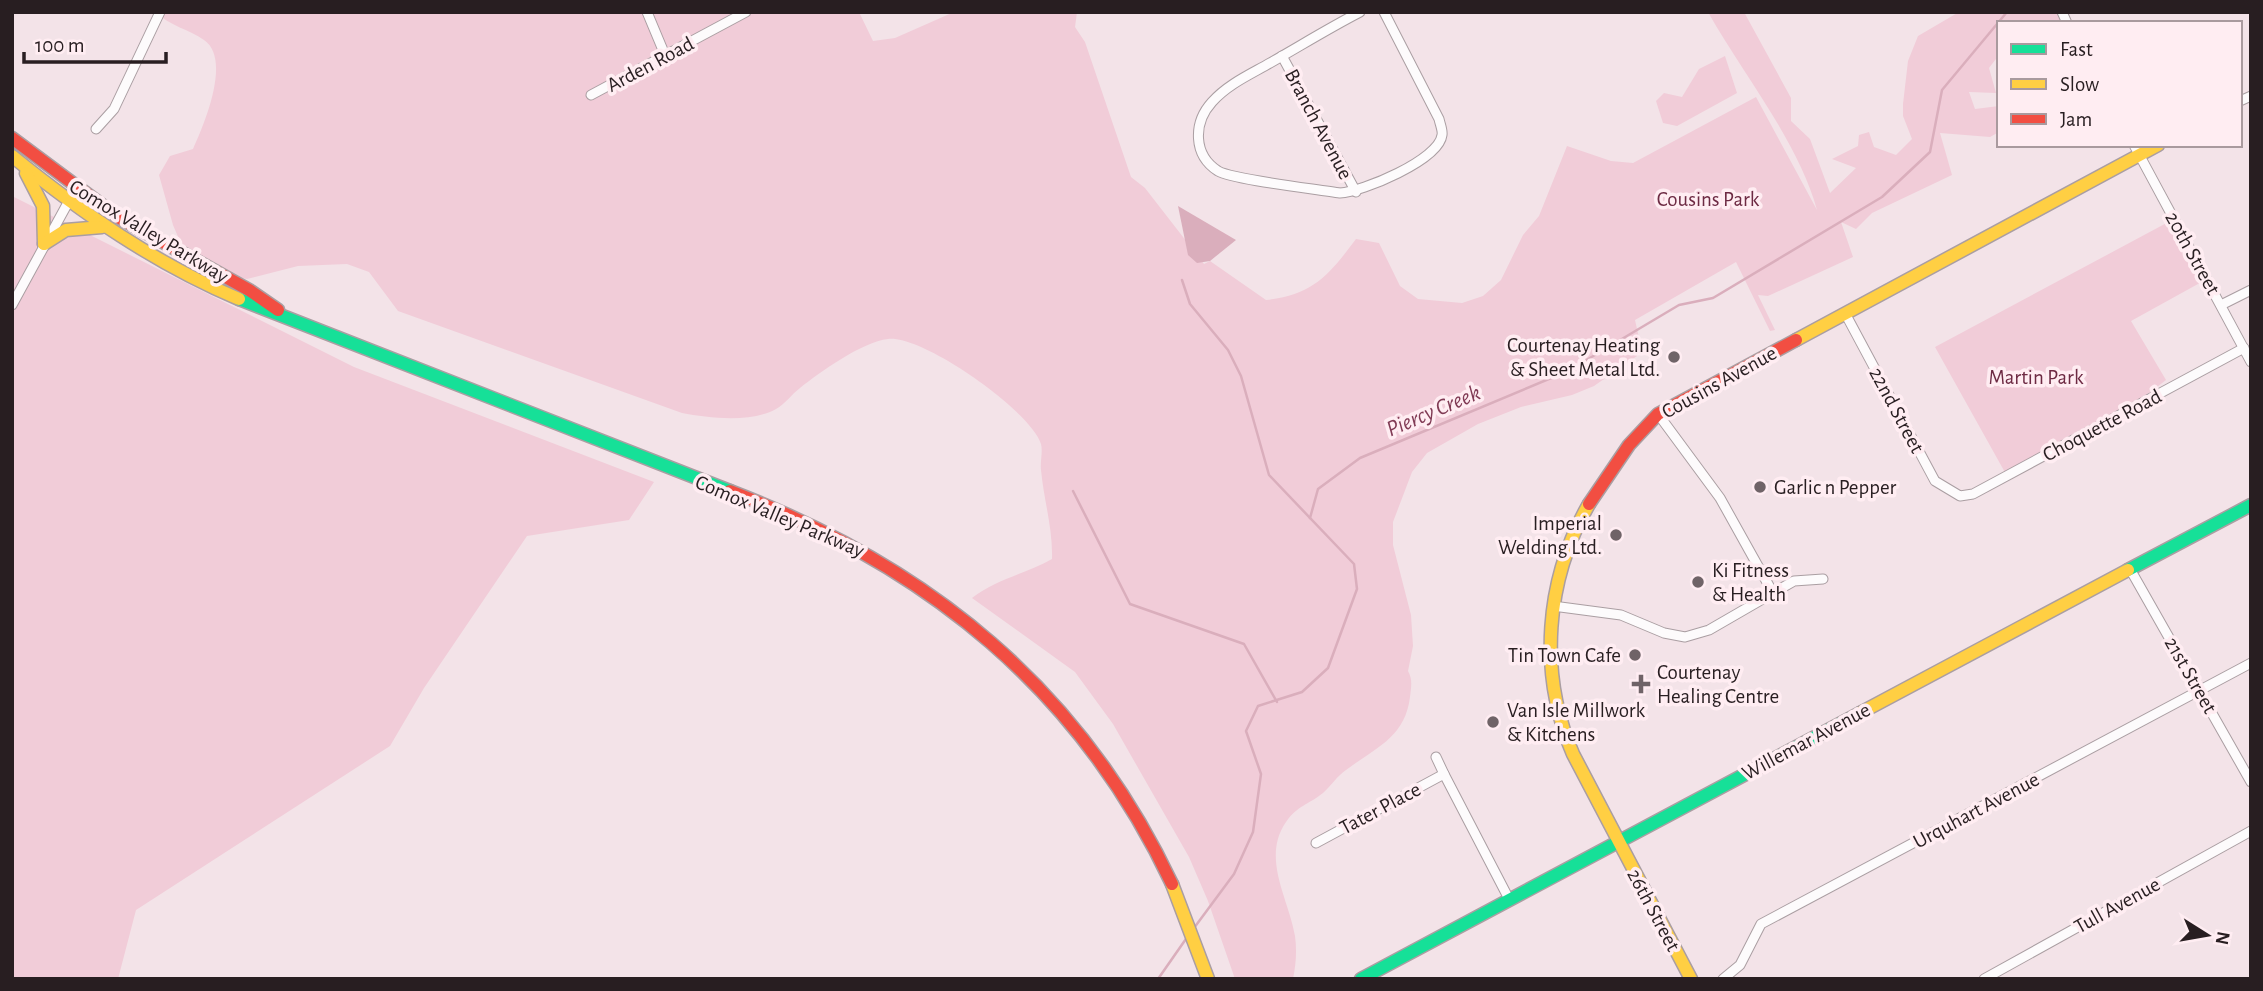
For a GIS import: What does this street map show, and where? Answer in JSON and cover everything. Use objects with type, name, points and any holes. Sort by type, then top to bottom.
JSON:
[{"type":"street","points":[[96,129],[114,109],[160,12]]},
{"type":"street","points":[[647,12],[665,55]]},
{"type":"street","name":"Arden Road","points":[[591,95],[746,12]]},
{"type":"street","points":[[1360,12],[1239,80],[1212,102],[1199,125],[1198,145],[1205,159],[1220,172],[1340,193],[1356,192],[1406,168],[1435,149],[1442,136],[1439,119],[1384,12]]},
{"type":"street","name":"Branch Avenue","points":[[1282,56],[1356,192]]},
{"type":"street","name":"Comox Valley Parkway","points":[[12,138],[76,188],[165,245],[249,290],[290,318]]},
{"type":"street","name":"20th Street","points":[[2136,150],[2251,362]]},
{"type":"street","name":"Cousins Avenue","points":[[1617,841],[1560,720],[1549,646],[1553,606],[1563,558],[1587,503],[1608,470],[1658,414],[2136,150]]},
{"type":"street","points":[[13,157],[34,183],[43,202],[47,224],[44,244]]},
{"type":"street","name":"Comox Valley Parkway","points":[[13,157],[102,227],[178,272],[242,303],[290,318],[838,538],[929,592],[993,641],[1041,686],[1088,741],[1126,794],[1182,901],[1208,979]]},
{"type":"street","points":[[12,306],[76,188]]},
{"type":"street","points":[[44,244],[66,230],[102,227]]},
{"type":"street","points":[[2221,305],[2251,290]]},
{"type":"street","name":"22nd Street","points":[[1845,313],[1935,481],[1960,496]]},
{"type":"street","name":"Choquette Road","points":[[1960,496],[1973,494],[2244,348]]},
{"type":"street","points":[[1658,414],[1720,498],[1773,593]]},
{"type":"street","name":"Willemar Avenue","points":[[1362,979],[2251,505]]},
{"type":"street","name":"21st Street","points":[[2130,569],[2251,782]]},
{"type":"street","points":[[1553,606],[1621,615],[1664,633],[1685,637],[1709,630],[1794,581],[1823,579]]},
{"type":"street","name":"Urquhart Avenue","points":[[1724,979],[1740,965],[1761,924],[2251,663]]},
{"type":"street","name":"Tater Place","points":[[1436,757],[1509,899]]},
{"type":"street","name":"Tater Place","points":[[1316,843],[1444,774]]},
{"type":"street","name":"Tull Avenue","points":[[1984,979],[2251,831]]},
{"type":"street","name":"26th Street","points":[[1617,841],[1692,979]]},
{"type":"green space","name":"Cousins Park","points":[[156,12],[859,12],[873,41],[895,38],[954,12],[1077,12],[1075,27],[1085,42],[1131,177],[1145,188],[1204,264],[1210,261],[1266,300],[1296,293],[1319,281],[1356,239],[1379,243],[1400,286],[1418,299],[1462,303],[1483,296],[1501,280],[1523,235],[1539,216],[1567,146],[1611,161],[1633,163],[1756,97],[1817,210],[1809,185],[1784,134],[1708,12],[1744,12],[1791,98],[1791,121],[1810,139],[1830,193],[1856,168],[1832,159],[1858,146],[1859,135],[1869,132],[1874,147],[1896,155],[1912,139],[1903,116],[1903,104],[1908,61],[1918,36],[1959,12],[2062,12],[2063,21],[1997,21],[1997,58],[1989,68],[1996,93],[1969,92],[1975,109],[1997,106],[1997,133],[1990,137],[1940,133],[1952,175],[1872,213],[1856,229],[1841,222],[1853,257],[1768,296],[1758,295],[1775,330],[1770,331],[1736,262],[1635,320],[1640,342],[1637,356],[1594,386],[1572,395],[1521,407],[1478,424],[1427,453],[1412,472],[1393,522],[1393,545],[1411,615],[1413,646],[1408,671],[1411,684],[1407,711],[1402,723],[1387,741],[1343,772],[1323,793],[1295,812],[1279,836],[1276,864],[1296,942],[1293,979],[1235,979],[1208,901],[1189,857],[1113,724],[1075,672],[972,598],[991,586],[1052,559],[1041,470],[1041,444],[1018,413],[949,362],[904,341],[888,339],[866,346],[842,359],[808,381],[779,407],[766,413],[730,418],[682,413],[398,311],[369,272],[347,264],[298,266],[247,279],[222,275],[198,266],[182,246],[173,225],[159,175],[170,156],[193,149],[209,109],[216,77],[216,62],[212,49],[204,40],[167,21]]},
{"type":"green space","points":[[1725,56],[1737,93],[1677,126],[1663,123],[1656,101],[1664,93],[1682,97],[1699,69]]},
{"type":"green space","points":[[12,196],[354,367],[654,482],[629,520],[527,536],[424,688],[390,746],[136,910],[118,979],[12,979]]},
{"type":"green space","name":"Martin Park","points":[[2174,219],[2207,279],[2131,321],[2166,380],[2122,414],[2007,476],[1935,347]]},
{"type":"shaded area","points":[[1178,206],[1236,240],[1210,261],[1197,263],[1188,255]]},
{"type":"waterway","name":"Piercy Creek","points":[[2000,21],[2007,12]]},
{"type":"waterway","name":"Piercy Creek","points":[[1310,518],[1318,489],[1360,458],[1568,371],[1679,305],[1713,298],[1882,197],[1930,152],[1942,90],[1997,24]]},
{"type":"waterway","name":"Piercy Creek","points":[[1182,280],[1190,304],[1228,350],[1241,376],[1269,475],[1354,564],[1357,589],[1328,668],[1302,692],[1258,706],[1246,731],[1261,774],[1253,832],[1234,874],[1194,928]]},
{"type":"waterway","points":[[1073,491],[1130,604],[1244,644],[1277,702]]},
{"type":"waterway","name":"Piercy Creek","points":[[1158,979],[1188,936]]},
{"type":"traffic: fast","points":[[239,299],[730,491]]},
{"type":"traffic: fast","points":[[2128,570],[2251,505]]},
{"type":"traffic: fast","points":[[1361,979],[1860,713]]},
{"type":"traffic: slow","points":[[1796,340],[2154,147]]},
{"type":"traffic: slow","points":[[12,156],[121,236],[178,270],[239,299]]},
{"type":"traffic: slow","points":[[26,173],[43,206],[44,244]]},
{"type":"traffic: slow","points":[[44,244],[66,230],[102,227]]},
{"type":"traffic: slow","points":[[1589,504],[1574,533],[1555,595],[1551,627],[1555,691],[1573,754],[1691,979]]},
{"type":"traffic: slow","points":[[1860,713],[2128,570]]},
{"type":"traffic: slow","points":[[1172,884],[1208,979]]},
{"type":"traffic: jam","points":[[12,138],[118,217],[249,290],[278,310]]},
{"type":"traffic: jam","points":[[1589,504],[1629,445],[1658,414],[1796,340]]},
{"type":"traffic: jam","points":[[730,491],[802,522],[870,557],[933,597],[991,643],[1044,694],[1092,751],[1135,814],[1172,884]]},
{"type":"place","name":"Courtenay Heating & Sheet Metal Ltd.","points":[[1674,357]]},
{"type":"place","name":"Garlic n Pepper","points":[[1760,487]]},
{"type":"place","name":"Imperial Welding Ltd.","points":[[1616,535]]},
{"type":"place","name":"Ki Fitness & Health","points":[[1698,582]]},
{"type":"place","name":"Tin Town Cafe","points":[[1635,655]]},
{"type":"place","name":"Courtenay Healing Centre","points":[[1641,684]]},
{"type":"place","name":"Van Isle Millwork & Kitchens","points":[[1493,722]]}]
